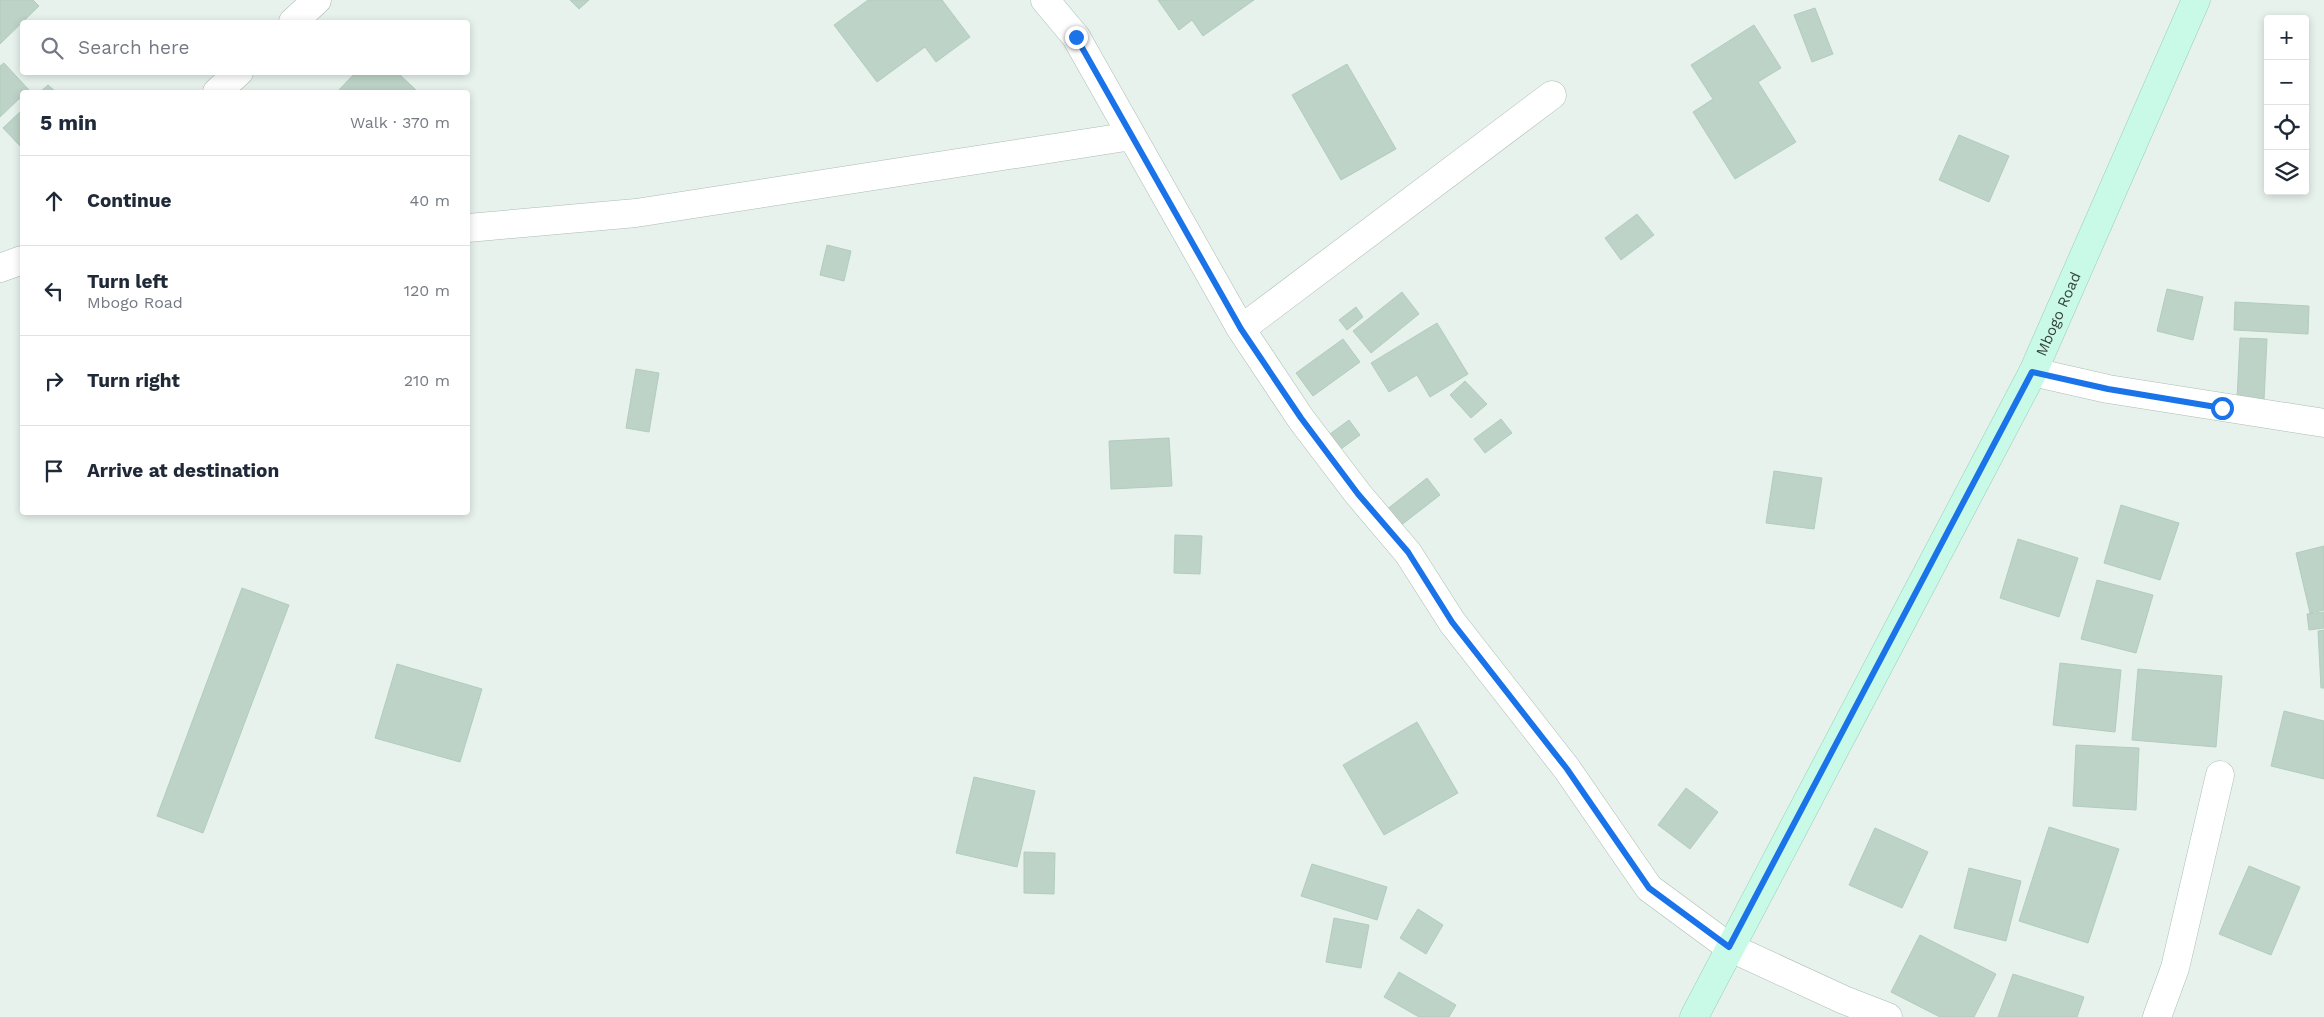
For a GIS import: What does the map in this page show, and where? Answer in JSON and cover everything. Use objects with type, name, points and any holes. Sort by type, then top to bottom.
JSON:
[{"type":"main road","name":"Mbogo Road","points":[[1694,1017],[2032,372],[2196,0]]},
{"type":"street","points":[[295,20],[318,0]]},
{"type":"street","points":[[1044,0],[1076,37],[1241,329],[1301,418],[1358,494],[1408,552],[1452,622],[1567,769],[1649,888],[1729,947],[1844,1000],[1888,1017]]},
{"type":"street","points":[[219,90],[236,75]]},
{"type":"street","points":[[1241,329],[1552,95]]},
{"type":"street","points":[[470,228],[636,213],[1132,136]]},
{"type":"street","points":[[0,268],[20,261]]},
{"type":"street","points":[[2032,372],[2108,389],[2324,423]]},
{"type":"street","points":[[2157,1017],[2175,968],[2220,776]]},
{"type":"building","points":[[0,0],[33,0],[39,6],[25,20],[20,20],[20,25],[0,44]]},
{"type":"building","points":[[570,0],[589,0],[579,9]]},
{"type":"building","points":[[868,0],[942,0],[970,37],[936,62],[925,47],[877,82],[834,25]]},
{"type":"building","points":[[1158,0],[1254,0],[1203,36],[1192,20],[1179,30]]},
{"type":"building","points":[[1815,8],[1833,54],[1812,62],[1794,15]]},
{"type":"building","points":[[1754,25],[1781,68],[1758,82],[1796,142],[1735,179],[1693,112],[1713,99],[1691,65]]},
{"type":"building","points":[[4,63],[29,90],[20,90],[20,98],[0,117],[0,66]]},
{"type":"building","points":[[1347,64],[1396,149],[1341,180],[1292,95]]},
{"type":"building","points":[[353,75],[400,75],[416,90],[339,90]]},
{"type":"building","points":[[48,85],[54,90],[42,90]]},
{"type":"building","points":[[20,112],[20,146],[3,128]]},
{"type":"building","points":[[1959,135],[2009,156],[1989,202],[1939,180]]},
{"type":"building","points":[[1637,214],[1654,235],[1621,260],[1605,238]]},
{"type":"building","points":[[827,245],[851,251],[844,281],[820,275]]},
{"type":"building","points":[[2167,289],[2203,297],[2193,340],[2157,331]]},
{"type":"building","points":[[1402,292],[1419,314],[1371,353],[1353,331]]},
{"type":"building","points":[[2235,302],[2309,306],[2308,334],[2234,330]]},
{"type":"building","points":[[1356,307],[1363,317],[1347,330],[1339,320]]},
{"type":"building","points":[[1437,323],[1468,374],[1430,397],[1417,375],[1389,392],[1371,363]]},
{"type":"building","points":[[2240,338],[2267,339],[2264,400],[2237,399]]},
{"type":"building","points":[[1343,339],[1360,362],[1313,396],[1296,373]]},
{"type":"building","points":[[636,369],[659,373],[649,432],[626,428]]},
{"type":"building","points":[[1465,381],[1487,404],[1471,418],[1450,395]]},
{"type":"building","points":[[1501,419],[1512,433],[1485,453],[1474,439]]},
{"type":"building","points":[[1349,420],[1360,435],[1341,449],[1330,434]]},
{"type":"building","points":[[1169,438],[1172,486],[1111,489],[1109,441]]},
{"type":"building","points":[[1774,471],[1822,478],[1814,529],[1766,523]]},
{"type":"building","points":[[1427,478],[1440,495],[1400,526],[1386,510]]},
{"type":"building","points":[[2121,505],[2179,523],[2160,580],[2104,563]]},
{"type":"building","points":[[1175,535],[1202,536],[1200,574],[1174,573]]},
{"type":"building","points":[[2018,539],[2078,558],[2059,617],[2000,598]]},
{"type":"building","points":[[2324,546],[2324,610],[2310,613],[2296,553]]},
{"type":"building","points":[[2097,580],[2153,595],[2136,653],[2081,639]]},
{"type":"building","points":[[242,588],[289,605],[203,833],[157,816]]},
{"type":"building","points":[[2324,612],[2324,628],[2309,630],[2307,614]]},
{"type":"building","points":[[2324,630],[2324,688],[2321,688],[2318,631]]},
{"type":"building","points":[[2060,663],[2121,670],[2115,732],[2053,725]]},
{"type":"building","points":[[397,664],[482,689],[460,762],[375,738]]},
{"type":"building","points":[[2138,669],[2222,676],[2216,747],[2132,740]]},
{"type":"building","points":[[2284,711],[2324,721],[2324,779],[2271,766]]},
{"type":"building","points":[[1417,722],[1458,793],[1384,835],[1343,765]]},
{"type":"building","points":[[2076,745],[2139,748],[2136,810],[2073,806]]},
{"type":"building","points":[[974,777],[1035,791],[1017,867],[956,853]]},
{"type":"building","points":[[1686,788],[1718,812],[1690,849],[1658,825]]},
{"type":"building","points":[[2049,827],[2119,849],[2088,943],[2019,921]]},
{"type":"building","points":[[1875,828],[1928,852],[1902,908],[1849,885]]},
{"type":"building","points":[[1024,852],[1055,853],[1054,894],[1024,893]]},
{"type":"building","points":[[1312,864],[1387,887],[1377,920],[1301,896]]},
{"type":"building","points":[[2249,866],[2300,887],[2271,955],[2219,934]]},
{"type":"building","points":[[1969,868],[2021,881],[2006,941],[1954,928]]},
{"type":"building","points":[[1418,909],[1443,925],[1426,954],[1400,938]]},
{"type":"building","points":[[1334,918],[1369,925],[1361,968],[1326,962]]},
{"type":"building","points":[[1920,935],[1996,974],[1974,1017],[1940,1017],[1891,992]]},
{"type":"building","points":[[1399,972],[1456,1005],[1449,1017],[1419,1017],[1384,997]]},
{"type":"building","points":[[2013,974],[2084,997],[2077,1017],[1998,1017]]},
{"type":"route","points":[[1076,37],[1241,329],[1301,418],[1358,494],[1408,552],[1452,622],[1567,769],[1649,888],[1729,947],[2032,372],[2108,389],[2222,408]]}]
